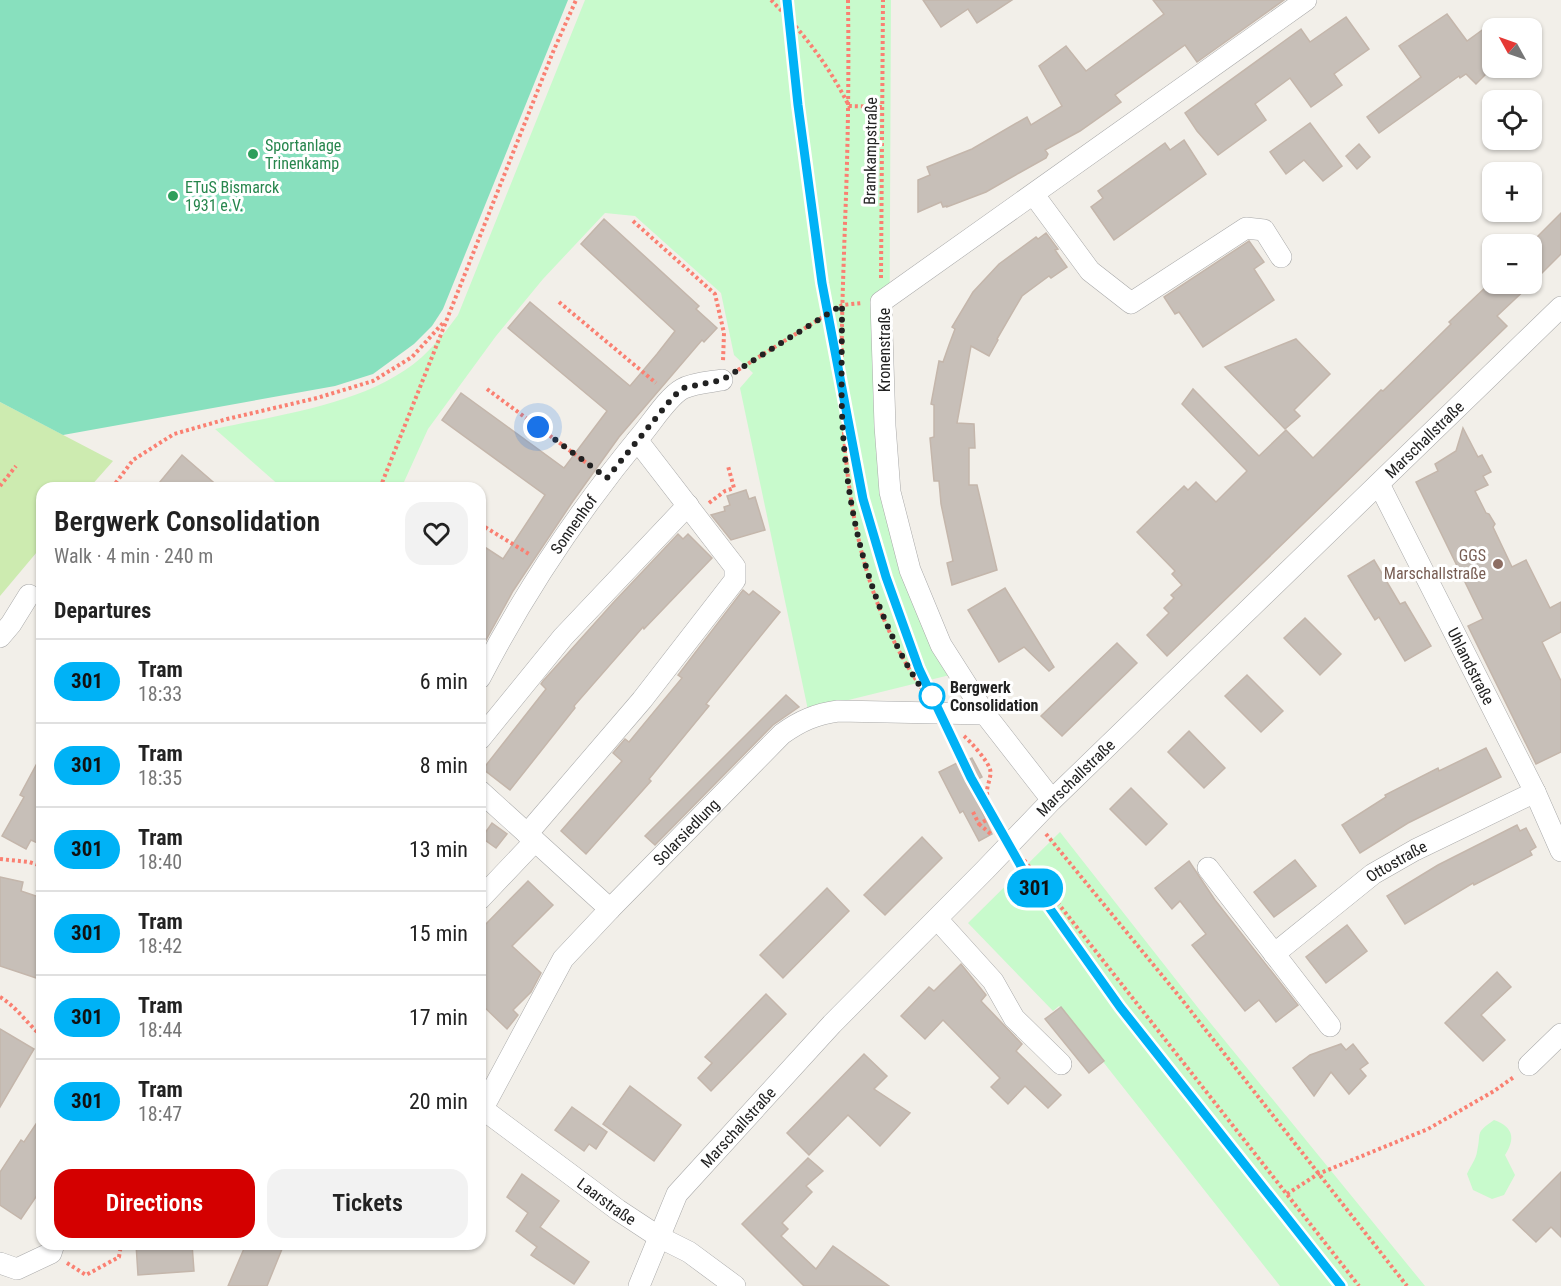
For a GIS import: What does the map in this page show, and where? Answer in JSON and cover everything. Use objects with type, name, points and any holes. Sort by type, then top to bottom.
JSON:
[{"type":"street","name":"Kronenstraße","points":[[1052,800],[985,714],[941,645],[910,570],[890,492],[885,426],[881,302],[1306,0]]},
{"type":"street","points":[[1034,195],[1090,271],[1131,303],[1246,228],[1264,230],[1281,257]]},
{"type":"street","name":"Marschallstraße","points":[[639,1286],[677,1194],[832,1024],[1052,800],[1561,307]]},
{"type":"street","name":"Sonnenhof","points":[[486,667],[545,564],[637,440],[683,388],[722,380]]},
{"type":"street","points":[[486,892],[642,700],[735,580],[735,567],[637,440]]},
{"type":"street","name":"Uhlandstraße","points":[[1379,483],[1535,792],[1555,824],[1561,851]]},
{"type":"street","points":[[486,732],[563,637],[691,509]]},
{"type":"street","points":[[0,637],[29,595]]},
{"type":"street","name":"Solarsiedlung","points":[[486,1097],[563,960],[782,734],[800,721],[822,713],[838,711],[985,714]]},
{"type":"street","name":"Ottostraße","points":[[1274,954],[1373,874],[1415,850],[1535,792]]},
{"type":"street","points":[[486,796],[610,909]]},
{"type":"street","points":[[1208,868],[1330,1026]]},
{"type":"street","points":[[937,919],[993,981],[1014,1018],[1060,1064]]},
{"type":"street","points":[[1529,1065],[1561,1034]]},
{"type":"street","name":"Laarstraße","points":[[486,1110],[618,1210],[659,1237],[689,1252],[735,1286]]},
{"type":"street","points":[[0,1263],[17,1269],[49,1250]]},
{"type":"path","points":[[382,482],[576,0]]},
{"type":"path","points":[[771,0],[808,40],[836,80],[849,106]]},
{"type":"path","points":[[848,0],[849,106],[842,305],[842,415],[856,530],[866,568],[887,626],[917,682],[940,714],[971,742],[989,768],[990,781],[987,792],[994,816],[1012,843],[1359,1286]]},
{"type":"path","name":"Bramkampstraße","points":[[881,302],[883,0]]},
{"type":"path","points":[[849,106],[882,107]]},
{"type":"path","points":[[633,220],[715,294],[724,333],[722,380]]},
{"type":"path","points":[[559,302],[673,397]]},
{"type":"path","points":[[722,380],[842,305],[881,302]]},
{"type":"path","points":[[116,482],[133,460],[174,434],[317,398],[373,381],[412,357],[446,320]]},
{"type":"path","points":[[487,389],[607,478]]},
{"type":"path","points":[[0,486],[16,466]]},
{"type":"path","points":[[691,509],[734,488],[728,466]]},
{"type":"path","points":[[486,528],[545,564]]},
{"type":"path","points":[[973,812],[979,824],[994,816]]},
{"type":"path","points":[[1034,820],[1179,996],[1407,1286]]},
{"type":"path","points":[[0,859],[36,864]]},
{"type":"path","points":[[0,997],[15,1008],[36,1031]]},
{"type":"path","points":[[1287,1194],[1318,1174],[1428,1129],[1494,1092],[1529,1065]]},
{"type":"path","points":[[55,1250],[86,1275],[119,1257],[120,1250]]},
{"type":"green space","name":"Sportanlage Trinenkamp","points":[[0,0],[568,0],[443,309],[432,326],[414,344],[373,374],[335,386],[63,435],[0,402]]},
{"type":"green space","points":[[585,0],[891,0],[889,440],[911,561],[954,674],[808,710],[740,388],[753,373],[734,355],[721,293],[635,216],[605,213],[543,279],[496,336],[428,429],[404,482],[275,482],[215,429],[324,405],[377,386],[401,373],[422,357],[458,315]]},
{"type":"green space","points":[[0,402],[113,461],[94,482],[36,482],[36,553],[0,596]]},
{"type":"green space","points":[[1060,832],[1199,1009],[1425,1286],[1280,1286],[1059,1006],[1053,1011],[968,923]]},
{"type":"green space","points":[[1494,1120],[1505,1126],[1511,1134],[1511,1143],[1505,1155],[1515,1175],[1504,1195],[1492,1199],[1473,1190],[1467,1174],[1476,1155],[1481,1131]]},
{"type":"building","points":[[923,0],[1012,0],[977,23],[968,9],[941,27]]},
{"type":"building","points":[[1153,0],[1284,0],[1197,62],[1185,45],[1115,95],[1121,102],[1080,131],[1045,150],[1048,154],[1046,158],[986,192],[947,207],[943,207],[941,202],[918,212],[918,180],[930,175],[927,167],[972,149],[1027,117],[1031,125],[1062,106],[1039,66],[1066,46],[1086,71],[1164,14]]},
{"type":"building","points":[[1447,14],[1467,41],[1482,30],[1482,78],[1476,84],[1466,74],[1460,78],[1459,76],[1379,133],[1367,117],[1421,77],[1399,46]]},
{"type":"building","points":[[1346,17],[1369,49],[1334,74],[1342,85],[1311,107],[1290,78],[1255,104],[1266,120],[1218,155],[1185,113],[1301,29],[1310,42]]},
{"type":"building","points":[[1310,123],[1342,166],[1323,181],[1304,160],[1286,174],[1270,152]]},
{"type":"building","points":[[1184,140],[1206,174],[1114,240],[1091,207],[1103,198],[1098,191],[1165,143],[1170,150]]},
{"type":"building","points":[[1359,144],[1370,157],[1357,169],[1346,156]]},
{"type":"building","points":[[1561,213],[1561,254],[1542,273],[1542,234],[1540,234]]},
{"type":"building","points":[[604,219],[699,306],[696,309],[717,328],[704,342],[702,340],[619,437],[513,591],[486,640],[486,548],[503,559],[545,495],[442,420],[461,393],[564,468],[607,411],[508,328],[530,302],[630,386],[675,331],[581,244]]},
{"type":"building","points":[[1046,233],[1058,249],[1055,250],[1067,267],[1051,278],[1049,276],[1022,296],[989,356],[971,346],[957,423],[974,424],[975,448],[969,448],[969,485],[977,485],[997,570],[952,585],[947,563],[953,561],[941,504],[939,481],[934,481],[930,438],[934,437],[934,405],[931,404],[939,361],[943,362],[955,329],[952,327],[973,292],[999,264],[1036,237],[1038,239]]},
{"type":"building","points":[[1249,241],[1264,262],[1254,269],[1274,300],[1203,347],[1179,312],[1175,314],[1164,297]]},
{"type":"building","points":[[1482,291],[1482,294],[1520,294],[1497,316],[1507,326],[1167,656],[1147,635],[1169,613],[1164,608],[1174,598],[1171,595],[1182,585],[1172,574],[1175,571],[1137,532],[1184,486],[1188,490],[1196,482],[1216,502],[1247,471],[1182,404],[1193,389],[1259,456],[1286,430],[1313,458],[1451,324],[1449,322]]},
{"type":"building","points":[[1296,339],[1330,374],[1294,410],[1300,416],[1285,429],[1225,367]]},
{"type":"building","points":[[1463,428],[1478,457],[1482,455],[1491,472],[1483,476],[1488,485],[1475,491],[1486,513],[1495,524],[1493,527],[1512,567],[1526,560],[1550,608],[1561,602],[1561,632],[1542,642],[1561,681],[1561,752],[1536,764],[1468,626],[1483,619],[1416,482],[1438,471],[1435,464],[1456,451]]},
{"type":"building","points":[[182,455],[213,482],[160,482]]},
{"type":"building","points":[[746,490],[749,499],[755,497],[765,530],[731,540],[711,515],[725,511],[724,507],[730,505],[727,496]]},
{"type":"building","points":[[678,534],[683,539],[688,534],[712,558],[644,629],[643,627],[574,706],[575,708],[510,790],[486,771],[486,765],[546,689],[541,684],[543,681]]},
{"type":"building","points":[[1374,560],[1400,604],[1405,602],[1431,646],[1405,661],[1379,617],[1375,620],[1348,576]]},
{"type":"building","points":[[1005,588],[1054,667],[1049,671],[1024,647],[999,662],[968,610]]},
{"type":"building","points":[[743,590],[749,595],[753,591],[780,612],[706,704],[709,706],[649,779],[651,781],[586,854],[561,831],[622,761],[613,753],[625,739],[629,742],[682,678],[678,675]]},
{"type":"building","points":[[1305,618],[1341,654],[1320,675],[1284,638]]},
{"type":"building","points":[[1117,643],[1137,663],[1062,736],[1041,716]]},
{"type":"building","points":[[1247,675],[1283,711],[1261,732],[1225,696]]},
{"type":"building","points":[[786,695],[799,707],[773,725],[655,845],[645,836]]},
{"type":"building","points":[[1189,731],[1225,768],[1204,788],[1168,752]]},
{"type":"building","points":[[1486,748],[1501,777],[1408,823],[1360,853],[1342,825],[1386,797],[1385,795],[1438,768],[1439,771]]},
{"type":"building","name":"Bergwerk Consolidation","points":[[972,758],[982,777],[972,782],[980,800],[977,801],[992,834],[979,841],[963,811],[960,813],[939,772]]},
{"type":"building","points":[[36,765],[36,842],[31,840],[26,849],[2,836],[24,797],[20,795]]},
{"type":"building","points":[[1131,788],[1167,824],[1146,845],[1110,809]]},
{"type":"building","points":[[492,823],[507,834],[496,848],[486,841],[486,832]]},
{"type":"building","points":[[1517,825],[1520,831],[1526,828],[1536,847],[1530,851],[1532,855],[1474,885],[1473,883],[1405,924],[1387,896],[1438,865]]},
{"type":"building","points":[[922,837],[942,858],[885,915],[864,895]]},
{"type":"building","points":[[1295,860],[1316,886],[1274,917],[1254,892]]},
{"type":"building","points":[[1189,861],[1215,900],[1298,1005],[1276,1022],[1259,1000],[1245,1011],[1192,945],[1206,934],[1180,901],[1172,909],[1155,888]]},
{"type":"building","points":[[0,877],[23,882],[21,891],[36,896],[36,978],[0,966]]},
{"type":"building","points":[[528,881],[553,905],[512,946],[541,973],[531,992],[513,1010],[518,1015],[507,1029],[486,1009],[486,924]]},
{"type":"building","points":[[827,888],[849,911],[783,978],[760,955]]},
{"type":"building","points":[[1347,925],[1367,951],[1326,983],[1306,957]]},
{"type":"building","points":[[961,964],[986,995],[981,1001],[1022,1044],[1016,1051],[1061,1095],[1048,1108],[1025,1086],[1008,1104],[991,1087],[1000,1078],[943,1020],[925,1039],[901,1016],[929,987],[934,991]]},
{"type":"building","points":[[1497,972],[1511,987],[1481,1015],[1505,1040],[1483,1061],[1445,1023]]},
{"type":"building","points":[[766,994],[786,1014],[711,1091],[698,1078],[712,1063],[705,1057]]},
{"type":"building","points":[[1061,1007],[1104,1061],[1089,1073],[1045,1019]]},
{"type":"building","points":[[0,1029],[34,1049],[0,1107]]},
{"type":"building","points":[[1341,1044],[1346,1050],[1353,1044],[1368,1063],[1360,1069],[1366,1076],[1349,1094],[1331,1072],[1314,1096],[1293,1068],[1310,1055]]},
{"type":"building","points":[[864,1054],[887,1076],[874,1089],[910,1113],[880,1146],[848,1115],[809,1155],[787,1133]]},
{"type":"building","points":[[630,1086],[681,1125],[654,1161],[603,1124]]},
{"type":"building","points":[[572,1107],[607,1132],[596,1149],[589,1144],[584,1151],[555,1130]]},
{"type":"building","points":[[36,1124],[36,1197],[21,1219],[0,1205],[0,1172],[21,1140],[24,1142]]},
{"type":"building","points":[[808,1158],[823,1171],[806,1186],[812,1192],[782,1223],[788,1229],[781,1236],[816,1269],[833,1246],[889,1286],[804,1286],[742,1224]]},
{"type":"building","points":[[1561,1172],[1561,1237],[1551,1227],[1536,1242],[1513,1220]]},
{"type":"building","points":[[522,1174],[559,1201],[540,1227],[589,1262],[574,1284],[531,1255],[537,1247],[516,1231],[528,1213],[507,1197]]},
{"type":"building","points":[[136,1250],[192,1250],[194,1271],[138,1275]]},
{"type":"building","points":[[243,1250],[282,1250],[267,1286],[228,1286]]},
{"type":"tram line","name":"301","points":[[787,0],[798,105],[822,283],[863,499],[886,577],[919,669],[971,778],[995,824],[1026,875],[1120,1007],[1341,1286]]},
{"type":"place","name":"Sportanlage Trinenkamp","points":[[253,154]]},
{"type":"place","name":"ETuS Bismarck 1931 e.V.","points":[[173,196]]},
{"type":"place","name":"GGS Marschallstraße","points":[[1498,564]]},
{"type":"place","name":"Bergwerk Consolidation","points":[[932,696]]},
{"type":"route","points":[[538,427],[607,478],[673,397],[683,388],[722,380],[842,305],[842,415],[854,521],[866,568],[887,626],[917,682],[928,698],[932,696]]}]
